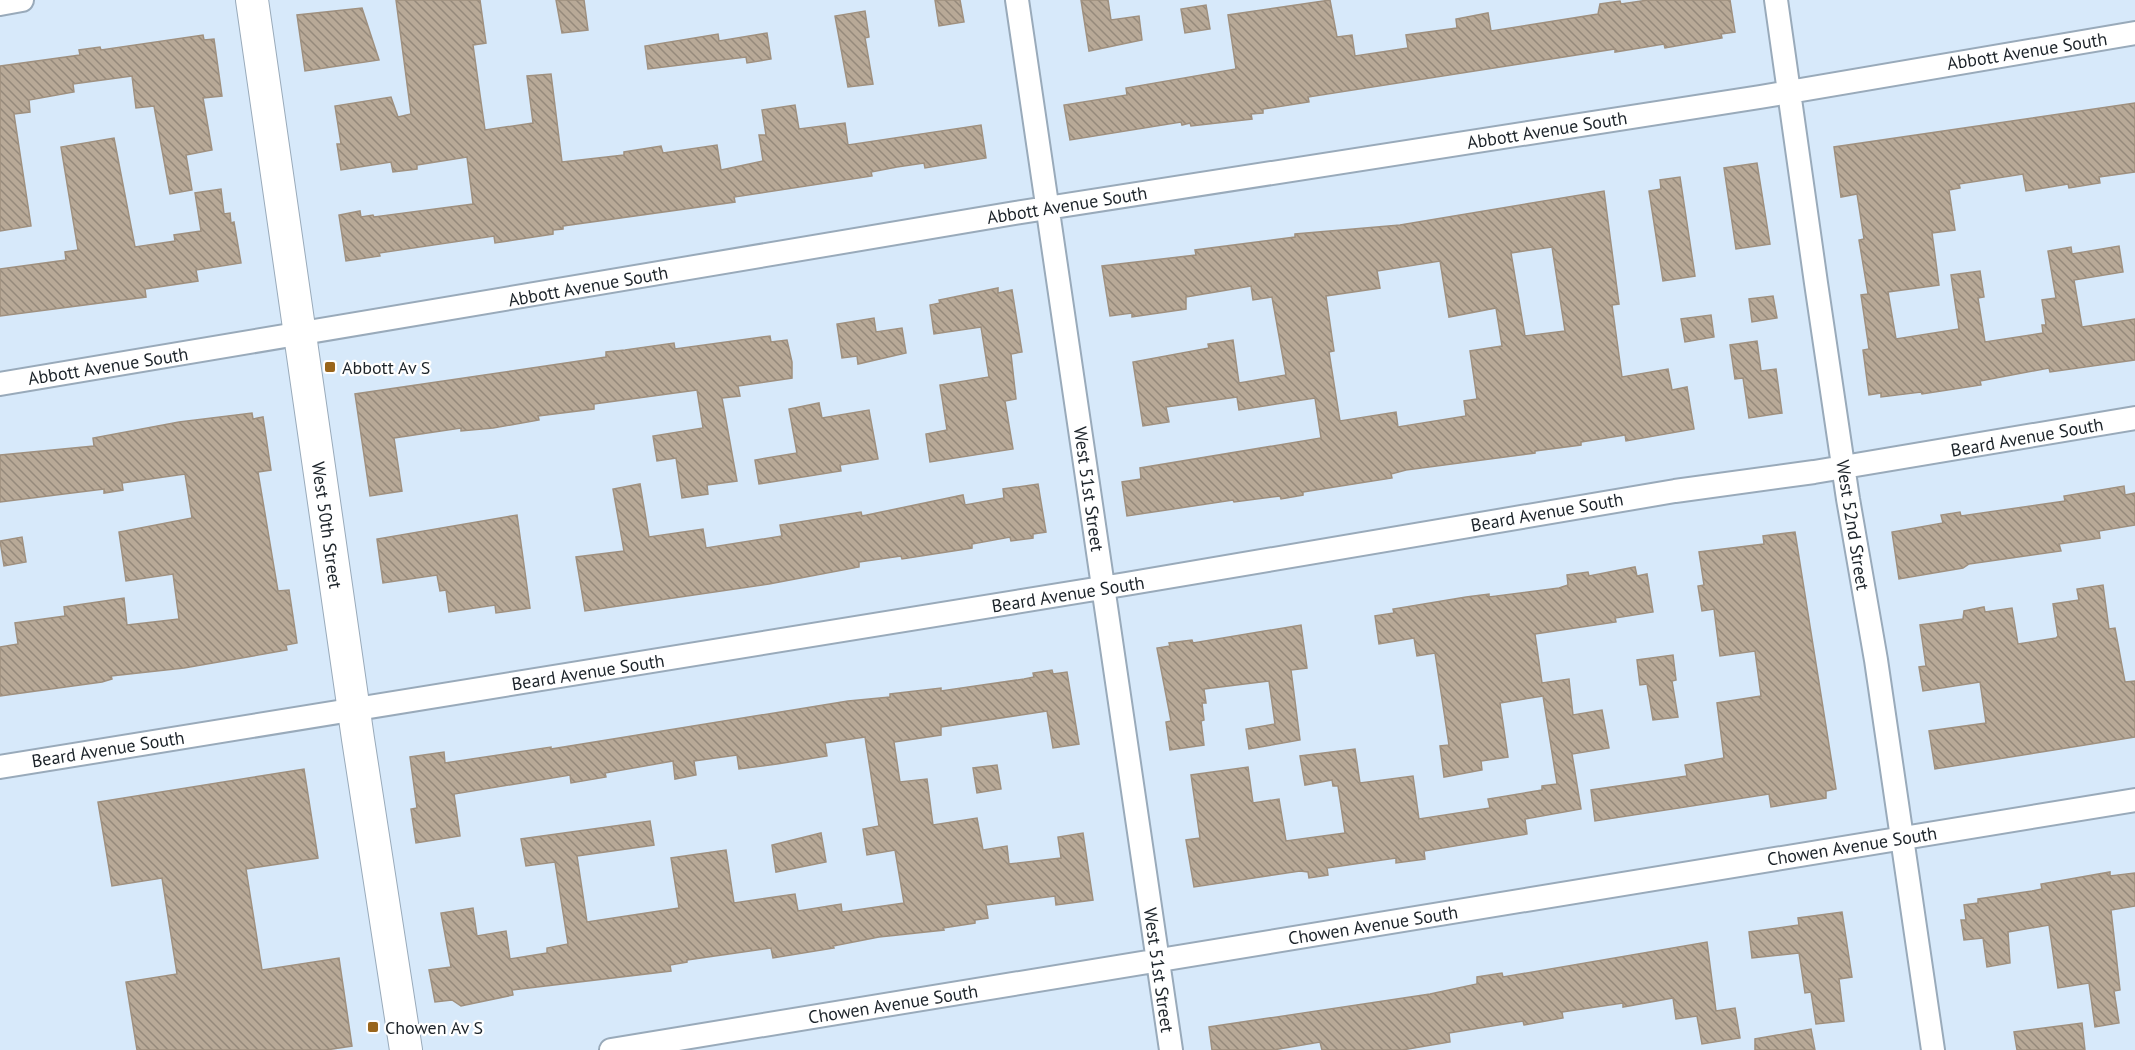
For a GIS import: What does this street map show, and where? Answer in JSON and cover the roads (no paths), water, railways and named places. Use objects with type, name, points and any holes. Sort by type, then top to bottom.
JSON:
[{"type":"main road","name":"West 50th Street","points":[[252,0],[354,710],[406,1050]]},
{"type":"street","points":[[0,4],[22,0]]},
{"type":"street","name":"West 51st Street","points":[[1017,0],[1171,1050]]},
{"type":"street","name":"West 52nd Street","points":[[1776,0],[1844,467],[1933,1050]]},
{"type":"street","name":"Abbott Avenue South","points":[[0,384],[1048,208],[1788,91],[2135,33]]},
{"type":"street","name":"Beard Avenue South","points":[[0,767],[1104,588],[1675,490],[1844,467],[2135,418]]},
{"type":"street","name":"Chowen Avenue South","points":[[610,1050],[2135,800]]},
{"type":"place","name":"Abbott Av S","points":[[330,367]]},
{"type":"place","name":"Chowen Av S","points":[[373,1027]]}]
